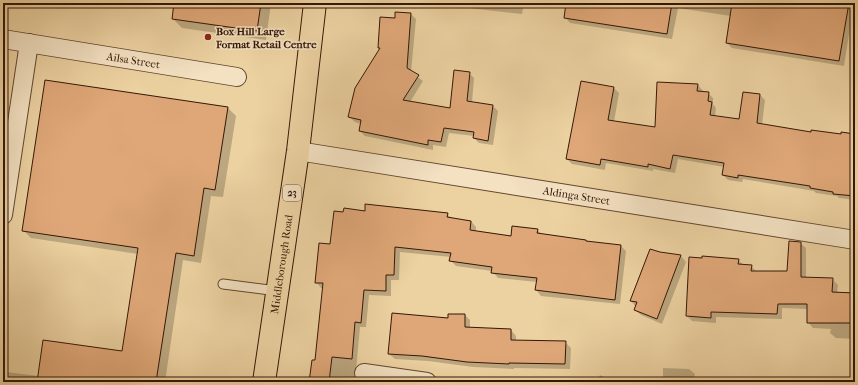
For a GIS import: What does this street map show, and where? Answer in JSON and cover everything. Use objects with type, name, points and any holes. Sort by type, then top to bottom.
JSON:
[{"type":"main road","name":"Middleborough Road","points":[[264,382],[298,151],[315,3]]},
{"type":"street","name":"Ailsa Street","points":[[3,39],[237,77]]},
{"type":"street","points":[[3,216],[29,43]]},
{"type":"street","name":"Aldinga Street","points":[[298,151],[855,240]]},
{"type":"street","points":[[364,373],[393,380],[427,382]]},
{"type":"lane","points":[[223,284],[278,291]]},
{"type":"building","points":[[174,3],[261,3],[257,31],[172,19]]},
{"type":"building","points":[[566,3],[672,3],[667,34],[564,18]]},
{"type":"building","points":[[732,3],[849,3],[839,61],[726,43]]},
{"type":"building","points":[[395,12],[411,13],[407,68],[419,75],[403,100],[450,108],[454,70],[470,72],[467,101],[493,105],[488,141],[473,138],[474,132],[444,128],[441,142],[428,140],[428,145],[359,131],[361,120],[348,117],[355,88],[380,48],[378,48],[380,17],[395,18]]},
{"type":"building","points":[[45,80],[228,107],[215,190],[204,188],[194,256],[176,253],[156,382],[37,382],[43,340],[122,351],[138,248],[22,231]]},
{"type":"building","points":[[581,81],[614,87],[608,120],[655,127],[657,82],[698,84],[697,91],[709,92],[708,101],[712,102],[710,115],[739,119],[743,92],[760,94],[757,123],[811,132],[811,130],[841,134],[841,132],[855,134],[855,196],[833,194],[833,192],[810,188],[810,186],[738,175],[738,178],[722,175],[724,163],[673,155],[670,169],[648,164],[648,167],[601,159],[600,165],[566,159]]},
{"type":"building","points":[[365,204],[448,213],[447,217],[471,221],[470,230],[511,236],[512,226],[538,229],[537,233],[621,245],[615,300],[535,290],[537,278],[491,273],[492,267],[449,261],[451,253],[395,247],[394,275],[386,275],[386,291],[364,290],[361,323],[355,322],[352,359],[332,357],[329,382],[309,382],[312,360],[315,360],[323,283],[315,283],[319,243],[330,244],[334,211],[343,212],[344,208],[365,211]]},
{"type":"building","points":[[789,241],[801,242],[801,277],[833,278],[832,292],[855,293],[855,323],[807,323],[807,304],[778,304],[777,314],[711,312],[711,318],[686,316],[689,257],[702,258],[702,256],[739,259],[738,264],[752,265],[751,271],[787,271]]},
{"type":"building","points":[[650,249],[681,255],[657,319],[634,310],[637,302],[630,301]]},
{"type":"building","points":[[392,313],[448,318],[448,314],[465,314],[465,327],[511,329],[511,340],[566,341],[565,364],[467,362],[422,356],[388,354]]},
{"type":"place","name":"Box Hill Large Format Retail Centre","points":[[208,37]]}]
